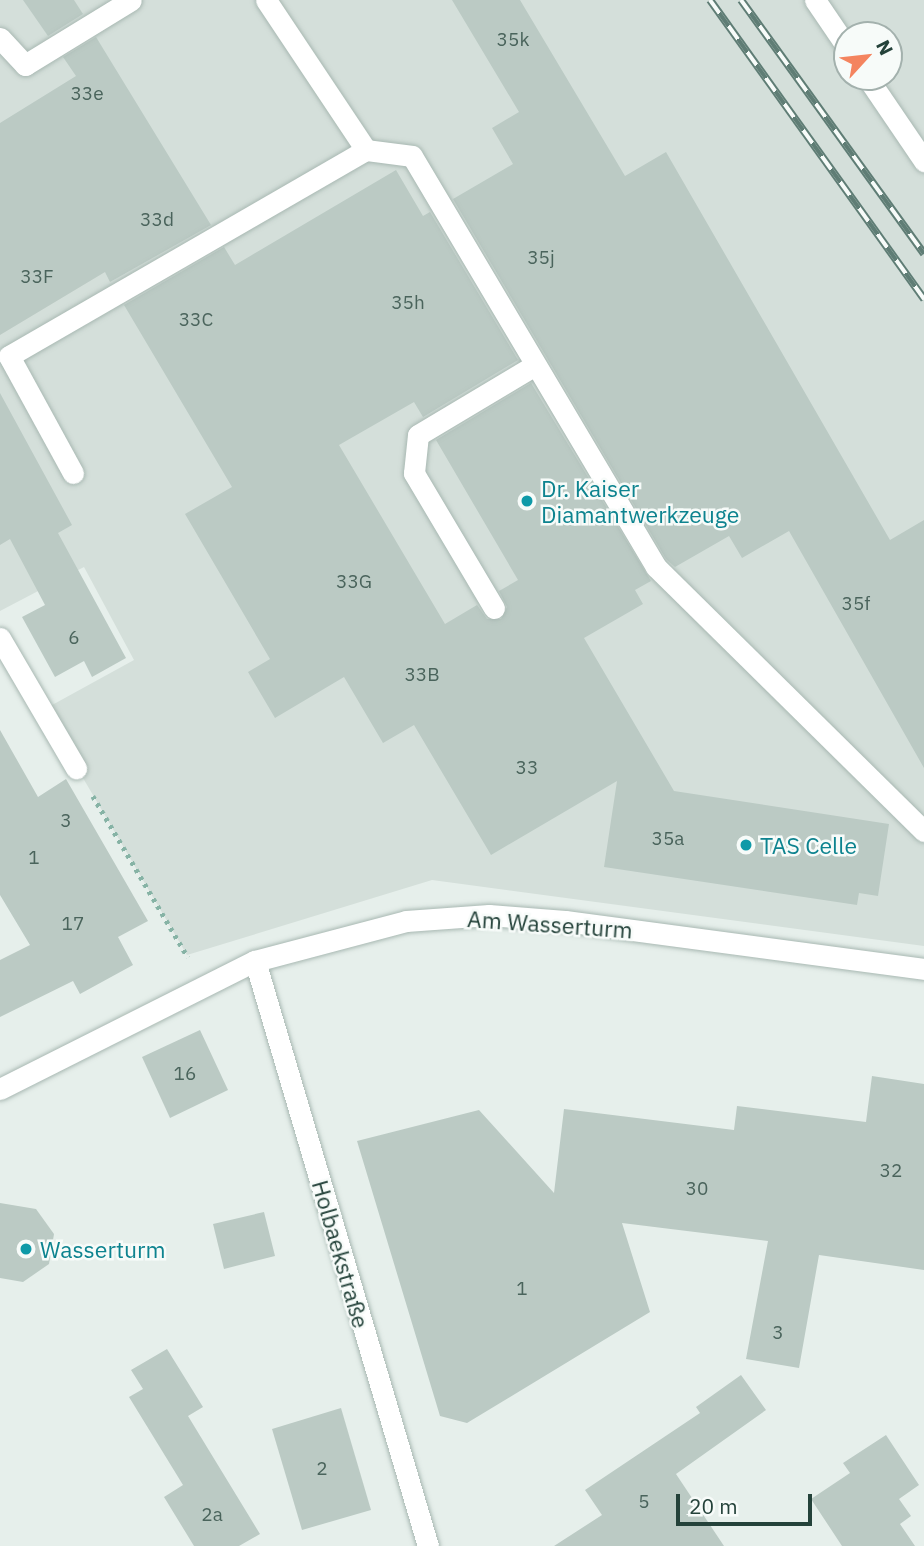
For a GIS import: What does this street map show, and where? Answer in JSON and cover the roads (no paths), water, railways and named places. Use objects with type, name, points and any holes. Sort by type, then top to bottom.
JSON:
[{"type":"street","points":[[0,38],[25,65],[131,0]]},
{"type":"street","points":[[266,0],[366,150]]},
{"type":"street","points":[[815,0],[833,26]]},
{"type":"street","points":[[876,91],[924,161]]},
{"type":"street","points":[[73,473],[9,356],[366,150],[412,156],[656,567],[924,831]]},
{"type":"street","points":[[494,608],[414,473],[418,435],[535,365]]},
{"type":"street","points":[[0,638],[76,768]]},
{"type":"street","name":"Am Wasserturm","points":[[0,1089],[203,983],[255,961],[406,921],[489,915],[924,970]]},
{"type":"street","name":"Holbaekstraße","points":[[255,961],[428,1546]]},
{"type":"railway","points":[[710,0],[924,299]]},
{"type":"railway","points":[[741,0],[924,254]]},
{"type":"place","name":"Dr. Kaiser Diamantwerkzeuge","points":[[527,501]]},
{"type":"place","name":"TAS Celle","points":[[746,845]]},
{"type":"place","name":"Wasserturm","points":[[26,1249]]}]
